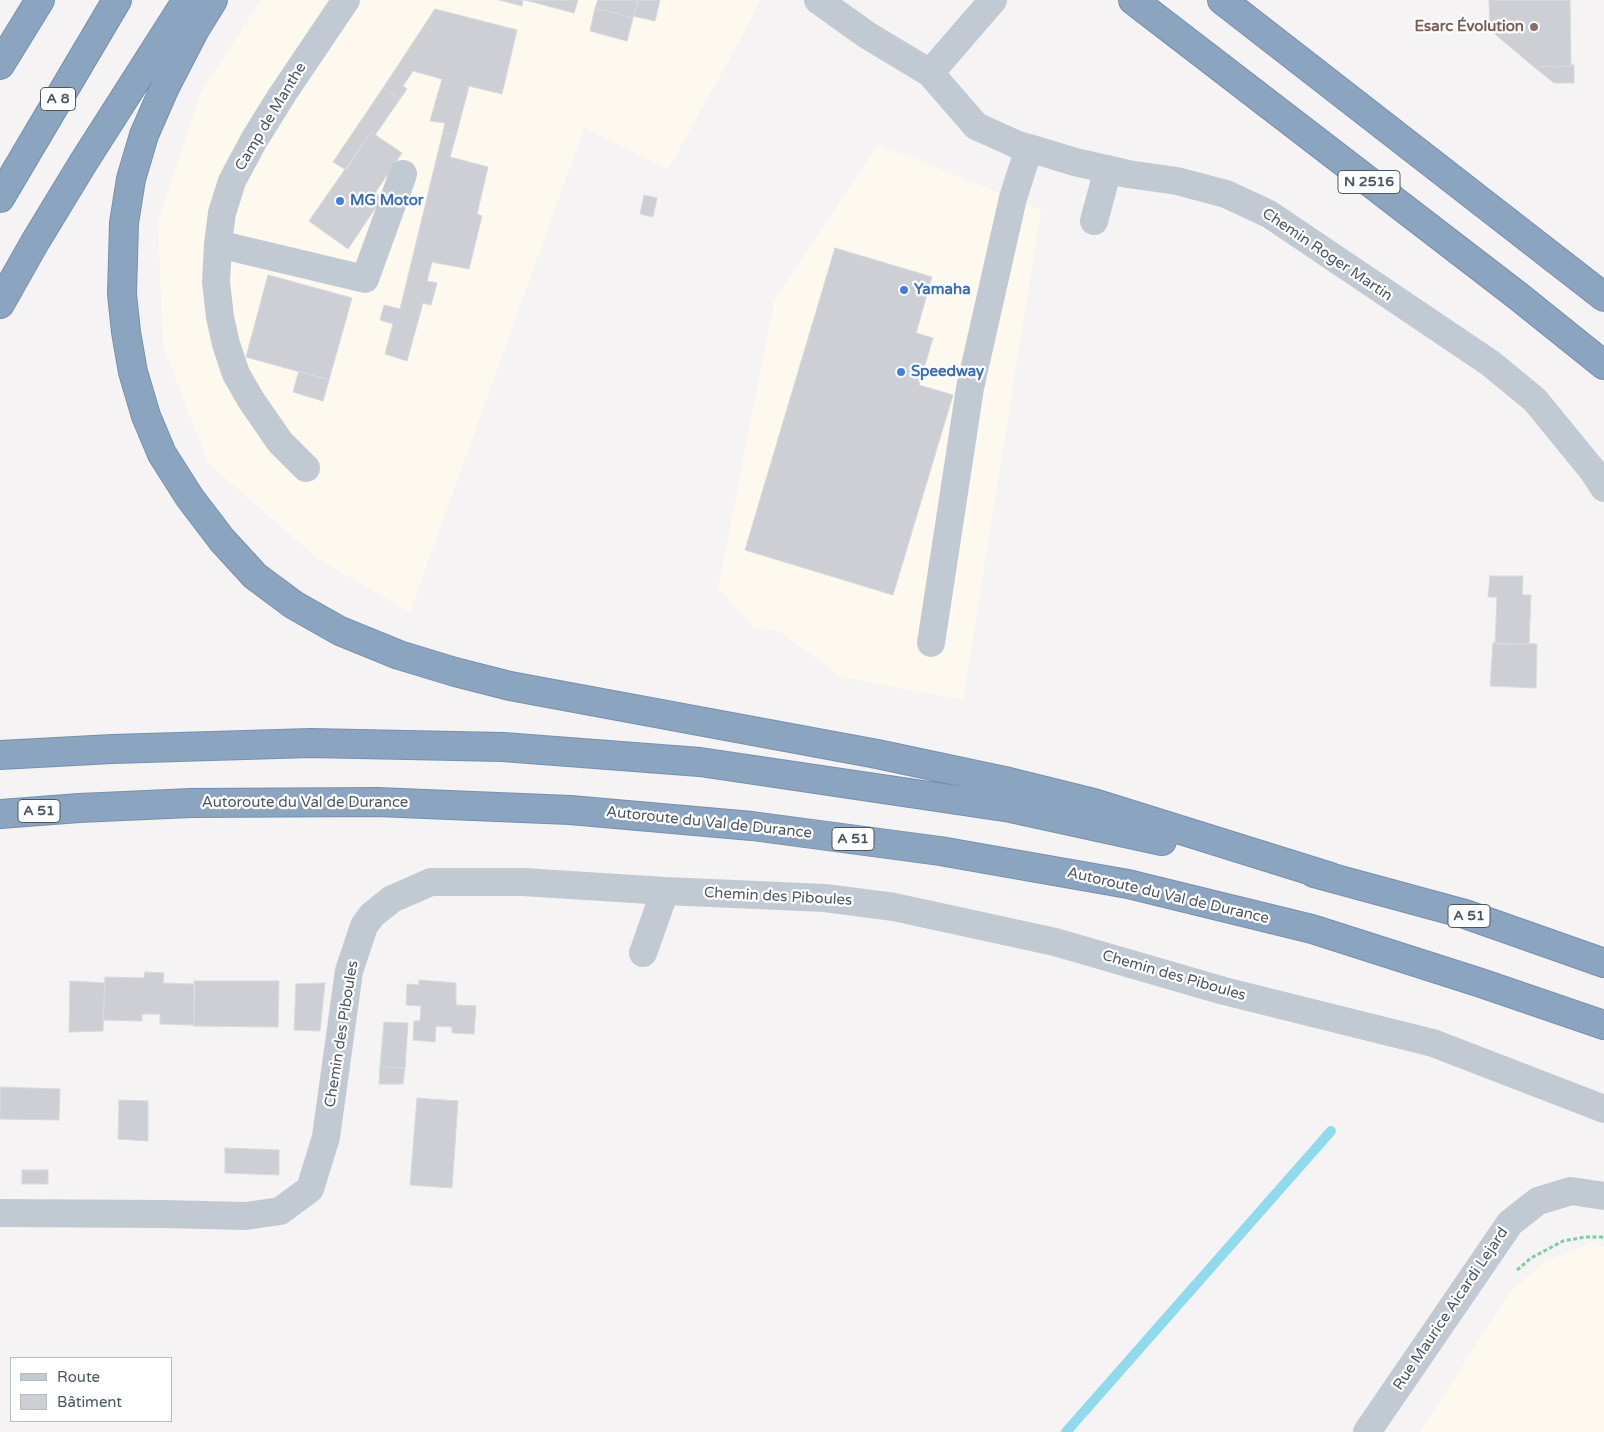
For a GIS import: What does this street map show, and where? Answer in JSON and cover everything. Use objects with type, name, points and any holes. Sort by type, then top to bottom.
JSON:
[{"type":"highway","points":[[0,65],[40,0]]},
{"type":"highway","name":"A 8","points":[[0,198],[117,0]]},
{"type":"highway","points":[[0,304],[83,162],[187,0]]},
{"type":"highway","points":[[214,0],[195,29],[165,87],[141,144],[131,179],[124,223],[122,294],[133,372],[146,416],[162,454],[190,498],[222,540],[256,576],[294,605],[340,631],[399,655],[455,672],[510,686],[877,754],[1009,782],[1094,803],[1331,877]]},
{"type":"highway","name":"N 2516","points":[[1133,0],[1518,296],[1604,365]]},
{"type":"highway","points":[[1222,0],[1604,297]]},
{"type":"highway","name":"A 51","points":[[0,755],[112,749],[311,743],[503,747],[700,762],[1011,808],[1331,877],[1465,914],[1604,963]]},
{"type":"highway","name":"Autoroute du Val de Durance","points":[[0,814],[191,803],[377,802],[570,810],[752,826],[940,851],[1128,884],[1312,929],[1604,1025]]},
{"type":"highway","points":[[0,822],[79,808]]},
{"type":"street","name":"Camp de Manthe","points":[[306,468],[280,442],[251,400],[236,374],[226,344],[220,317],[216,282],[218,244],[222,213],[232,181],[254,140],[282,95],[346,0]]},
{"type":"street","points":[[818,0],[867,35],[930,73],[992,2]]},
{"type":"street","name":"Chemin Roger Martin","points":[[930,73],[976,126],[1018,145],[1108,170],[1177,181],[1226,194],[1269,214],[1490,363],[1535,400],[1593,471],[1604,488]]},
{"type":"street","points":[[931,643],[970,388],[1013,198],[1029,148]]},
{"type":"street","points":[[1094,221],[1108,170]]},
{"type":"street","points":[[218,244],[366,278],[403,174]]},
{"type":"street","name":"Chemin des Piboules","points":[[0,1213],[246,1216],[280,1211],[310,1189],[326,1137],[349,971],[364,926],[372,915],[392,899],[431,882],[523,882],[825,898],[894,907],[1055,942],[1224,991],[1433,1043],[1604,1109]]},
{"type":"street","points":[[643,953],[665,891]]},
{"type":"street","name":"Rue Maurice Aicardi Lejard","points":[[1367,1432],[1510,1223],[1538,1201],[1571,1191],[1604,1196]]},
{"type":"path","points":[[1516,1271],[1531,1258],[1563,1241],[1585,1237],[1604,1237]]},
{"type":"shaded area","points":[[261,0],[760,0],[751,20],[668,169],[584,128],[410,612],[318,559],[208,463],[163,345],[158,222],[201,92]]},
{"type":"shaded area","points":[[879,144],[1041,210],[963,700],[842,677],[779,631],[754,628],[718,588],[774,302]]},
{"type":"shaded area","points":[[1592,1243],[1604,1247],[1604,1432],[1420,1432],[1510,1292],[1545,1262]]},
{"type":"building","points":[[499,0],[523,0],[522,6]]},
{"type":"building","points":[[525,0],[578,0],[574,13]]},
{"type":"building","points":[[598,0],[638,0],[633,18],[595,8]]},
{"type":"building","points":[[638,0],[660,0],[655,21],[633,16]]},
{"type":"building","points":[[1489,0],[1570,0],[1571,66],[1534,67],[1490,30]]},
{"type":"building","points":[[595,8],[633,18],[627,41],[590,31]]},
{"type":"building","points":[[435,9],[517,30],[502,94],[469,86],[456,136],[443,132],[445,123],[430,121],[442,79],[413,71],[403,86],[407,89],[400,99],[383,88]]},
{"type":"building","points":[[1574,65],[1574,83],[1554,83],[1534,67],[1571,66]]},
{"type":"building","points":[[383,88],[400,99],[375,135],[371,132],[346,170],[333,162]]},
{"type":"building","points":[[371,132],[402,153],[375,193],[382,198],[348,249],[309,221]]},
{"type":"building","points":[[443,132],[456,136],[450,157],[488,167],[477,214],[482,216],[469,269],[432,262],[427,281],[437,283],[431,305],[423,303],[407,361],[385,354],[393,324],[380,320],[384,305],[400,309]]},
{"type":"building","points":[[644,195],[657,198],[653,217],[640,214]]},
{"type":"building","points":[[835,248],[932,277],[916,333],[933,338],[919,385],[953,395],[893,595],[745,550]]},
{"type":"building","points":[[268,275],[352,298],[329,380],[246,357]]},
{"type":"building","points":[[299,371],[329,380],[323,401],[293,392]]},
{"type":"building","points":[[1490,576],[1523,576],[1522,595],[1531,595],[1529,644],[1495,644],[1497,597],[1488,597]]},
{"type":"building","points":[[1493,643],[1537,644],[1536,688],[1490,686]]},
{"type":"building","points":[[145,972],[164,973],[163,983],[195,984],[194,1025],[160,1024],[160,1014],[142,1014],[142,1021],[103,1020],[105,977],[144,978]]},
{"type":"building","points":[[419,980],[456,983],[456,1005],[476,1006],[474,1034],[452,1033],[452,1027],[436,1026],[435,1042],[413,1040],[414,1021],[420,1021],[421,1006],[406,1005],[407,984],[419,985]]},
{"type":"building","points":[[70,981],[105,983],[103,1031],[69,1032]]},
{"type":"building","points":[[194,981],[279,981],[278,1027],[194,1026]]},
{"type":"building","points":[[325,983],[320,1031],[294,1030],[296,984]]},
{"type":"building","points":[[384,1022],[408,1023],[405,1068],[380,1067]]},
{"type":"building","points":[[380,1067],[405,1068],[403,1084],[379,1084]]},
{"type":"building","points":[[0,1087],[60,1089],[59,1120],[0,1119]]},
{"type":"building","points":[[417,1098],[458,1101],[452,1188],[410,1185]]},
{"type":"building","points":[[119,1100],[148,1101],[148,1141],[118,1139]]},
{"type":"building","points":[[225,1148],[279,1150],[279,1175],[225,1173]]},
{"type":"building","points":[[22,1170],[48,1170],[48,1184],[22,1184]]},
{"type":"waterway","points":[[1066,1432],[1331,1131]]},
{"type":"place","name":"Esarc Évolution","points":[[1534,27]]},
{"type":"place","name":"MG Motor","points":[[340,201]]},
{"type":"place","name":"Yamaha","points":[[904,290]]},
{"type":"place","name":"Speedway","points":[[901,372]]}]
